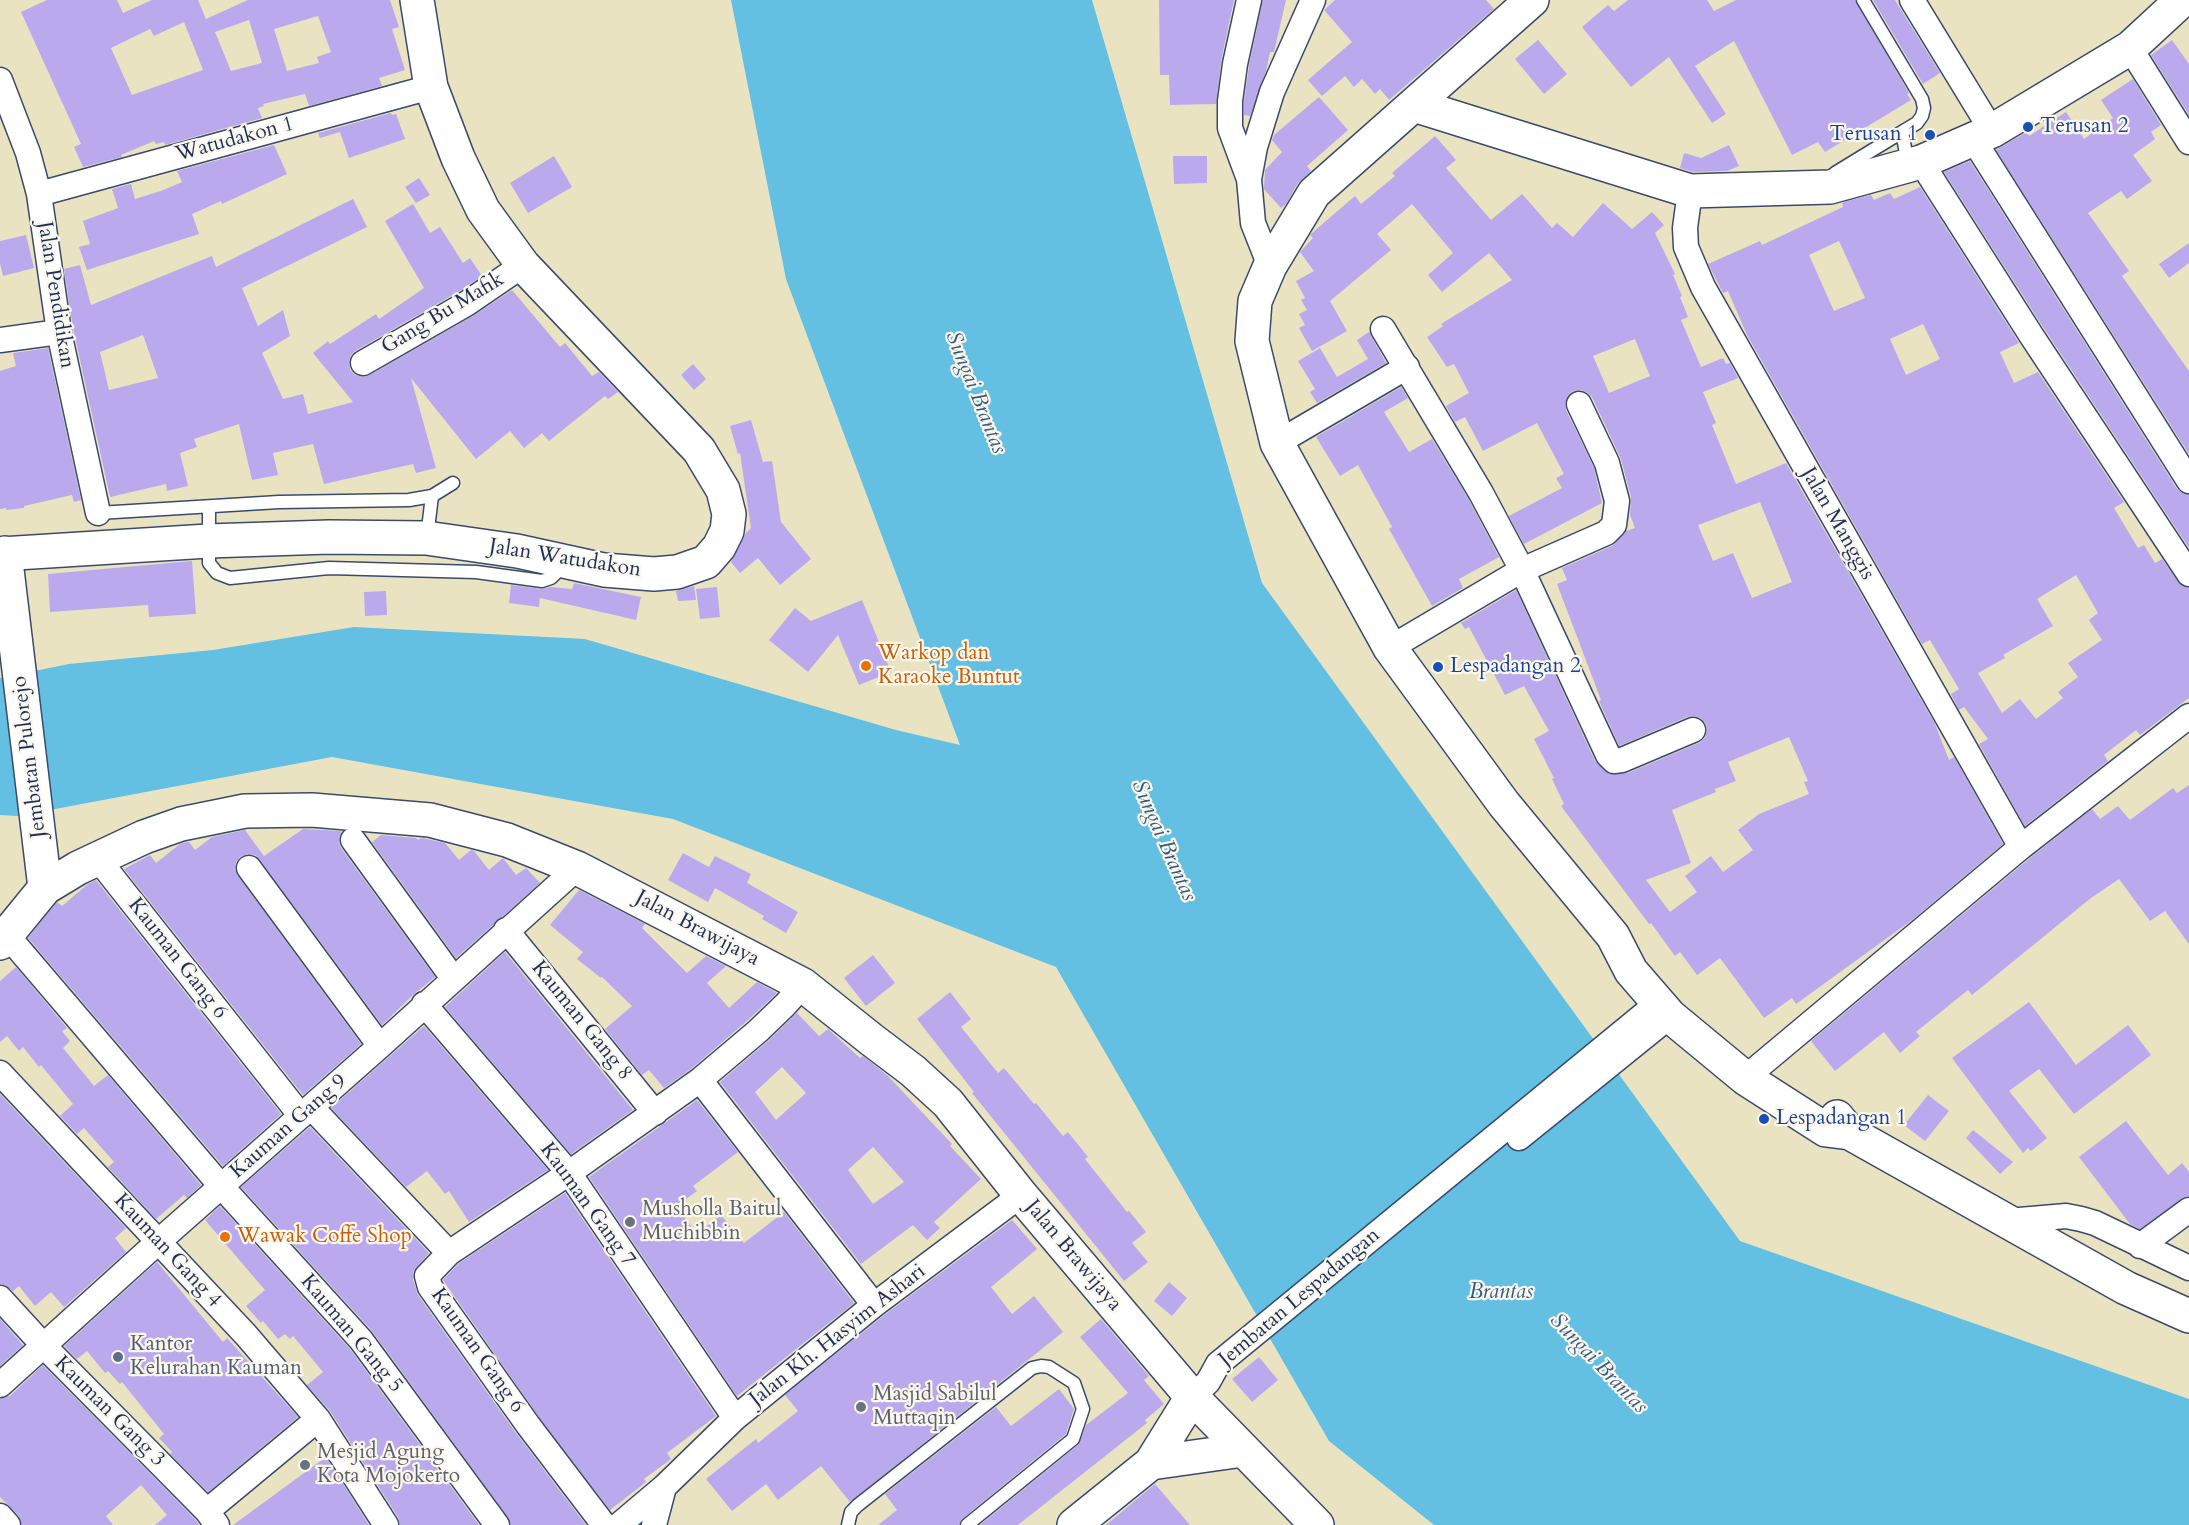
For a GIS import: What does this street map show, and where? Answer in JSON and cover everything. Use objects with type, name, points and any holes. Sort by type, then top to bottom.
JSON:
[{"type":"main road","name":"Jalan Watudakon","points":[[2,554],[208,541],[329,537],[426,538],[517,551],[604,570],[654,574],[677,572],[706,562],[718,547],[727,531],[729,514],[723,490],[699,450],[523,265],[483,210],[458,158],[431,87],[417,0]]},
{"type":"main road","points":[[1532,0],[1314,193],[1270,266],[1255,300],[1251,341],[1277,443],[1390,648],[1504,804],[1613,936],[1631,971],[1658,1014],[1752,1071],[1834,1115],[1850,1133],[2126,1288],[2189,1316]]},
{"type":"main road","points":[[1414,105],[1690,191],[1830,187],[1915,163],[1982,135],[2130,48],[2182,0]]},
{"type":"main road","name":"Jembatan Pulorejo","points":[[2,554],[10,593],[45,888]]},
{"type":"main road","name":"Jalan Brawijaya","points":[[2,936],[45,888],[78,868],[144,837],[181,824],[245,811],[312,810],[430,820],[507,840],[577,868],[803,984],[914,1071],[948,1103],[1021,1195],[1211,1379],[1243,1450],[1317,1525]]},
{"type":"main road","points":[[1613,936],[1636,952],[1752,1071]]},
{"type":"main road","points":[[1074,1525],[1151,1462],[1211,1379]]},
{"type":"main road","points":[[1151,1462],[1243,1450]]},
{"type":"street","points":[[1249,0],[1235,64],[1230,101],[1230,128],[1249,180],[1253,223],[1270,266]]},
{"type":"street","points":[[1249,180],[1255,147],[1272,92],[1313,0]]},
{"type":"street","points":[[1912,0],[1982,135],[2189,481]]},
{"type":"street","points":[[2130,48],[2189,142]]},
{"type":"street","name":"Jalan Pendidikan","points":[[0,80],[15,114],[39,194],[58,332],[98,513]]},
{"type":"street","name":"Watudakon 1","points":[[39,194],[431,87]]},
{"type":"street","points":[[1915,163],[2189,574]]},
{"type":"street","name":"Jalan Manggis","points":[[1690,191],[1685,228],[1686,247],[1703,287],[2021,847]]},
{"type":"street","name":"Gang Bu Mafik","points":[[363,363],[466,304],[523,265]]},
{"type":"street","points":[[1383,328],[1481,493],[1522,570],[1611,758],[1614,761],[1622,760],[1693,729]]},
{"type":"street","points":[[0,340],[58,332]]},
{"type":"street","points":[[1277,443],[1407,367]]},
{"type":"street","points":[[1390,648],[1522,570],[1606,533],[1614,525],[1617,501],[1607,463],[1579,404]]},
{"type":"street","points":[[1752,1071],[2021,847],[2189,716]]},
{"type":"street","points":[[353,840],[453,978]]},
{"type":"street","name":"Kauman Gang 6","points":[[98,859],[306,1111],[449,1253],[427,1276],[430,1287],[528,1425],[604,1525]]},
{"type":"street","points":[[249,868],[380,1046]]},
{"type":"street","name":"Kauman Gang 9","points":[[0,1385],[577,868]]},
{"type":"street","name":"Kauman Gang 8","points":[[506,930],[655,1113]]},
{"type":"street","name":"Kauman Gang 5","points":[[2,936],[221,1186],[361,1340],[497,1525]]},
{"type":"street","points":[[449,1253],[569,1173],[700,1080],[758,1031],[803,984]]},
{"type":"street","name":"Kauman Gang 7","points":[[424,1004],[569,1173],[735,1418]]},
{"type":"street","name":"Jembatan Lespadangan","points":[[1211,1379],[1658,1014]]},
{"type":"street","name":"Kauman Gang 4","points":[[0,1073],[246,1335],[318,1419],[386,1525]]},
{"type":"street","points":[[700,1080],[874,1305]]},
{"type":"street","name":"Jalan Kh. Hasyim Ashari","points":[[619,1525],[664,1487],[735,1418],[874,1305],[1021,1195]]},
{"type":"street","points":[[2140,1246],[2189,1210]]},
{"type":"street","points":[[2008,1221],[2066,1216],[2082,1219],[2189,1268]]},
{"type":"street","name":"Kauman Gang 3","points":[[0,1298],[212,1518]]},
{"type":"street","points":[[212,1518],[318,1419]]},
{"type":"street","points":[[654,1523],[664,1487]]},
{"type":"street","points":[[0,1516],[8,1525]]},
{"type":"lane","points":[[1830,187],[1831,177],[1834,174],[1917,123],[1924,108],[1922,99],[1863,0]]},
{"type":"lane","points":[[1902,132],[1915,163]]},
{"type":"lane","points":[[98,513],[279,502],[409,500],[432,496],[453,483]]},
{"type":"lane","points":[[426,538],[432,496]]},
{"type":"lane","points":[[209,508],[209,563],[217,573],[230,578],[329,568],[476,572],[542,581],[551,578],[557,572],[563,560]]},
{"type":"lane","points":[[848,1525],[851,1512],[858,1505],[1032,1368],[1049,1367],[1074,1383],[1083,1409],[1073,1439],[967,1525]]},
{"type":"water","name":"Brantas","points":[[731,0],[1092,0],[1262,583],[1740,1241],[2189,1399],[2189,1525],[1434,1525],[1329,1441],[1056,967],[673,819],[332,757],[18,816],[0,815],[0,678],[69,664],[213,650],[354,627],[585,639],[896,730],[960,745],[786,279]]},
{"type":"building","points":[[47,0],[117,0],[123,13],[152,0],[198,0],[206,19],[248,0],[390,0],[399,27],[392,29],[405,70],[379,78],[382,86],[309,106],[305,94],[263,104],[264,106],[258,108],[262,118],[165,145],[164,142],[156,144],[154,141],[121,155],[122,157],[83,167],[74,147],[81,144],[21,12]],"holes":[[[318,16],[331,52],[317,57],[319,63],[287,71],[274,29]],[[249,20],[262,63],[231,71],[215,32]],[[184,22],[203,70],[132,95],[111,48],[150,29],[154,36]]]},
{"type":"building","points":[[1159,0],[1234,0],[1221,61],[1216,104],[1170,105],[1169,75],[1160,75]]},
{"type":"building","points":[[1263,0],[1286,0],[1274,52],[1270,52],[1266,71],[1250,116],[1244,115],[1244,102]]},
{"type":"building","points":[[1335,0],[1486,0],[1494,9],[1389,100],[1380,89],[1375,94],[1362,79],[1354,87],[1345,76],[1322,96],[1308,80],[1352,42],[1324,10]]},
{"type":"building","points":[[1628,0],[1707,0],[1714,11],[1736,0],[1855,0],[1911,100],[1825,152],[1818,142],[1792,155],[1734,41],[1695,66],[1726,114],[1712,123],[1669,57],[1631,87],[1582,27],[1608,5],[1614,11]]},
{"type":"building","points":[[1873,0],[1895,0],[1940,73],[1923,84]]},
{"type":"building","points":[[1538,40],[1567,74],[1544,94],[1515,59]]},
{"type":"building","points":[[2172,40],[2189,64],[2189,115],[2151,55]]},
{"type":"building","points":[[2133,79],[2161,125],[2151,132],[2155,139],[2133,155],[2152,181],[2127,199],[2121,191],[2088,213],[2129,271],[2122,276],[2189,371],[2189,454],[1996,150],[2027,132],[2029,136],[2066,112],[2084,139],[2113,118],[2101,100]]},
{"type":"building","points":[[1319,97],[1348,130],[1307,166],[1311,171],[1298,183],[1286,204],[1281,208],[1264,189],[1265,170],[1282,152],[1272,140],[1274,135]]},
{"type":"building","points":[[391,113],[396,114],[405,139],[349,158],[340,132],[320,138],[318,133]]},
{"type":"building","points":[[1435,136],[1456,160],[1446,168],[1491,220],[1522,194],[1552,228],[1557,223],[1573,237],[1603,203],[1632,229],[1652,212],[1664,225],[1655,233],[1675,274],[1673,275],[1688,317],[1681,320],[1701,367],[1723,358],[1726,364],[1730,363],[1738,378],[1703,392],[1716,423],[1712,425],[1736,484],[1786,463],[1935,724],[1949,760],[1954,757],[2003,844],[1912,920],[1796,1004],[1792,998],[1764,1018],[1720,958],[1697,975],[1680,952],[1675,956],[1561,806],[1564,804],[1552,779],[1554,778],[1534,739],[1549,731],[1524,686],[1505,695],[1469,627],[1465,629],[1461,623],[1516,590],[1595,761],[1609,774],[1628,773],[1699,743],[1705,738],[1706,724],[1701,718],[1694,716],[1619,746],[1599,701],[1601,700],[1557,584],[1567,580],[1562,568],[1612,546],[1626,531],[1635,528],[1630,515],[1631,497],[1621,459],[1592,397],[1581,390],[1573,391],[1568,395],[1565,403],[1566,410],[1594,468],[1602,503],[1524,544],[1509,516],[1562,488],[1556,478],[1564,474],[1537,423],[1483,451],[1465,417],[1455,422],[1446,406],[1469,393],[1454,364],[1447,367],[1427,337],[1443,326],[1441,324],[1512,280],[1489,253],[1442,292],[1428,275],[1453,253],[1412,204],[1377,234],[1391,250],[1330,301],[1347,331],[1312,351],[1299,328],[1305,325],[1299,314],[1307,310],[1301,300],[1305,298],[1296,281],[1314,271],[1300,252],[1313,238],[1310,235],[1355,196],[1361,204],[1395,176],[1392,173]],"holes":[[[1635,339],[1650,376],[1609,393],[1593,356]],[[1760,502],[1792,582],[1752,598],[1733,553],[1713,561],[1698,525]],[[1789,737],[1808,781],[1804,782],[1809,794],[1759,814],[1738,830],[1753,850],[1723,872],[1711,856],[1685,876],[1697,892],[1670,912],[1646,880],[1691,863],[1672,810],[1736,781],[1728,762]]]},
{"type":"building","points":[[274,145],[287,174],[222,204],[221,201],[192,214],[199,234],[87,270],[79,247],[90,244],[83,221],[118,208],[112,189],[131,184],[135,199],[182,182],[177,171]]},
{"type":"building","points":[[1729,145],[1739,166],[1727,171],[1693,172],[1680,168],[1684,153],[1701,158]]},
{"type":"building","points":[[554,156],[572,187],[528,213],[510,183]]},
{"type":"building","points":[[1173,156],[1207,156],[1207,183],[1174,184]]},
{"type":"building","points":[[1970,161],[2177,489],[2189,495],[2189,548],[1944,172]]},
{"type":"building","points":[[419,178],[430,195],[416,203],[405,187]]},
{"type":"building","points":[[1920,187],[2019,343],[2000,352],[2014,383],[2038,372],[2124,502],[2114,508],[2138,548],[2144,545],[2155,563],[2162,559],[2178,582],[2189,588],[2189,698],[2140,735],[2136,730],[2104,755],[2108,761],[2025,826],[1979,744],[1988,739],[1964,707],[1959,710],[1951,694],[1959,689],[1930,640],[1922,644],[1747,335],[1728,291],[1723,293],[1708,264],[1760,241],[1762,245],[1843,207],[1844,202],[1871,195],[1874,200],[1890,193],[1894,199]],"holes":[[[1839,241],[1865,298],[1834,311],[1809,255]],[[1923,324],[1940,359],[1906,375],[1890,339]],[[2076,575],[2098,613],[2089,620],[2102,640],[2068,663],[2078,677],[2058,692],[2063,698],[2036,719],[2020,699],[2002,713],[1978,673],[2005,658],[2003,655],[2053,626],[2037,599]]]},
{"type":"building","points":[[353,199],[367,227],[242,288],[258,326],[283,310],[290,336],[262,353],[283,399],[303,394],[308,414],[353,402],[313,353],[328,341],[330,344],[376,314],[379,319],[424,288],[385,221],[413,204],[430,233],[440,227],[463,263],[470,258],[482,276],[355,351],[349,362],[350,370],[355,375],[362,377],[370,375],[473,316],[512,290],[560,347],[565,343],[592,376],[599,372],[618,392],[608,399],[605,396],[549,441],[542,433],[524,448],[510,431],[476,459],[411,378],[436,468],[416,473],[413,464],[324,484],[313,444],[273,453],[278,475],[252,480],[239,424],[194,439],[197,447],[180,453],[188,486],[167,491],[166,484],[110,497],[73,328],[64,269],[80,265],[91,305],[212,256],[216,267]],"holes":[[[143,335],[158,378],[109,390],[100,352]]]},
{"type":"building","points":[[26,235],[34,268],[3,276],[0,263],[0,241]]},
{"type":"building","points":[[2189,243],[2189,263],[2169,278],[2159,264]]},
{"type":"building","points":[[1369,332],[1386,363],[1317,403],[1310,392],[1315,389],[1298,361],[1320,348],[1337,377],[1368,359],[1357,340]]},
{"type":"building","points":[[48,348],[81,500],[74,502],[72,495],[24,506],[24,508],[0,509],[0,371],[16,366],[13,353]]},
{"type":"building","points":[[693,364],[706,379],[694,390],[681,375]]},
{"type":"building","points":[[1401,387],[1408,398],[1384,412],[1409,452],[1432,439],[1469,500],[1499,557],[1459,579],[1463,588],[1432,606],[1389,529],[1392,527],[1358,465],[1340,476],[1316,437]]},
{"type":"building","points":[[751,420],[763,462],[772,461],[781,522],[811,559],[780,585],[758,558],[740,573],[731,562],[751,528],[740,453],[738,454],[730,426]]},
{"type":"building","points":[[192,561],[196,614],[149,617],[148,605],[50,612],[48,574]]},
{"type":"building","points":[[574,583],[641,597],[636,620],[540,598],[539,607],[509,603],[511,585],[541,589],[551,587],[572,589]]},
{"type":"building","points":[[694,586],[696,600],[678,601],[676,591]]},
{"type":"building","points":[[717,587],[720,617],[700,619],[696,589]]},
{"type":"building","points":[[386,591],[387,615],[365,616],[364,592]]},
{"type":"building","points":[[862,600],[891,672],[859,685],[838,635],[808,672],[769,640],[795,608],[811,621]]},
{"type":"building","points":[[2189,785],[2189,944],[2165,911],[2150,921],[2119,879],[2091,898],[1972,995],[1968,990],[1916,1032],[1920,1036],[1900,1053],[1884,1032],[1835,1071],[1811,1041],[2092,809],[2100,819],[2118,806],[2130,820],[2173,788],[2177,793]]},
{"type":"building","points":[[303,829],[341,831],[339,841],[341,848],[435,977],[382,1025],[260,860],[255,855],[248,854],[240,857],[235,869],[238,876],[361,1044],[303,1095],[124,869],[150,855],[156,863],[180,844],[186,842],[189,842],[195,850],[212,837],[245,830],[264,856]]},
{"type":"building","points":[[381,835],[418,840],[421,838],[445,843],[459,860],[471,850],[489,870],[503,858],[516,875],[526,868],[540,883],[456,958],[372,842]]},
{"type":"building","points":[[683,853],[709,867],[715,856],[751,874],[747,883],[798,912],[786,933],[762,919],[764,916],[715,888],[708,902],[668,880]]},
{"type":"building","points":[[96,880],[281,1114],[223,1166],[28,938],[57,902],[62,906]]},
{"type":"building","points":[[579,890],[645,924],[642,928],[687,973],[706,956],[726,966],[707,983],[729,1008],[757,982],[777,993],[691,1069],[664,1088],[649,1070],[642,1075],[605,1029],[632,1006],[602,977],[577,959],[583,952],[550,925]]},
{"type":"building","points":[[505,952],[633,1110],[571,1154],[445,1007]]},
{"type":"building","points":[[873,955],[895,983],[866,1006],[844,978]]},
{"type":"building","points":[[16,967],[67,1028],[62,1031],[70,1041],[63,1048],[94,1086],[108,1075],[201,1185],[187,1198],[184,1195],[156,1219],[108,1167],[114,1162],[84,1128],[77,1134],[60,1116],[73,1104],[41,1065],[39,1067],[23,1047],[19,1051],[7,1036],[0,1042],[0,981]]},
{"type":"building","points":[[950,992],[971,1019],[961,1027],[998,1073],[1004,1068],[1063,1136],[1068,1132],[1088,1157],[1085,1159],[1146,1232],[1132,1243],[1148,1262],[1124,1281],[972,1093],[974,1092],[917,1019]]},
{"type":"building","points":[[2029,1002],[2076,1065],[2128,1025],[2151,1055],[2074,1114],[2039,1069],[2009,1091],[2047,1138],[2031,1151],[2028,1148],[2023,1153],[1952,1058]]},
{"type":"building","points":[[797,1013],[819,1036],[828,1029],[860,1058],[863,1056],[887,1075],[952,1144],[950,1146],[981,1179],[934,1222],[940,1228],[927,1240],[913,1225],[861,1264],[720,1082]],"holes":[[[782,1067],[806,1093],[776,1120],[755,1092]],[[873,1147],[904,1182],[873,1204],[848,1170]]]},
{"type":"building","points":[[424,1026],[548,1170],[469,1222],[449,1191],[445,1194],[427,1171],[406,1187],[331,1108]]},
{"type":"building","points":[[0,1094],[126,1228],[115,1238],[126,1252],[64,1307],[51,1292],[35,1306],[19,1286],[13,1291],[0,1284]]},
{"type":"building","points":[[1928,1095],[1949,1111],[1925,1141],[1904,1125]]},
{"type":"building","points":[[697,1100],[738,1152],[693,1186],[697,1191],[676,1206],[697,1234],[721,1215],[744,1243],[784,1212],[854,1303],[737,1396],[589,1177]]},
{"type":"building","points":[[2126,1121],[2168,1175],[2182,1163],[2189,1172],[2189,1196],[2181,1199],[2140,1229],[2130,1224],[2079,1157]]},
{"type":"building","points":[[310,1127],[429,1253],[413,1272],[418,1295],[516,1433],[586,1525],[511,1525],[508,1517],[372,1331],[241,1187]]},
{"type":"building","points":[[1973,1130],[2013,1162],[2000,1174],[1966,1138]]},
{"type":"building","points":[[565,1193],[716,1416],[667,1453],[671,1459],[644,1479],[646,1482],[610,1510],[539,1417],[443,1280],[458,1264]]},
{"type":"building","points":[[220,1206],[350,1349],[479,1525],[400,1525],[398,1517],[330,1411],[307,1385],[323,1372],[293,1336],[290,1339],[285,1334],[278,1339],[246,1306],[265,1290],[205,1220]]},
{"type":"building","points":[[1012,1220],[1037,1249],[991,1287],[1012,1314],[1034,1296],[1063,1332],[850,1502],[821,1466],[778,1500],[766,1484],[732,1511],[706,1479],[756,1439],[758,1443],[798,1411],[785,1395],[883,1316]]},
{"type":"building","points":[[157,1262],[223,1342],[227,1338],[298,1417],[208,1492],[170,1454],[172,1452],[159,1438],[164,1434],[122,1382],[120,1384],[108,1371],[105,1373],[87,1351],[77,1359],[64,1346]]},
{"type":"building","points":[[1169,1282],[1187,1298],[1172,1316],[1154,1301]]},
{"type":"building","points":[[0,1319],[23,1345],[0,1366]]},
{"type":"building","points":[[1101,1319],[1149,1376],[1144,1380],[1164,1404],[1145,1420],[1147,1423],[1018,1525],[980,1525],[1078,1445],[1086,1425],[1128,1393],[1080,1337]]},
{"type":"building","points":[[1259,1357],[1278,1380],[1252,1402],[1232,1379]]},
{"type":"building","points":[[43,1365],[199,1525],[155,1525],[167,1515],[141,1485],[106,1516],[113,1525],[22,1525],[19,1516],[0,1497],[0,1399],[10,1396]]},
{"type":"building","points":[[1059,1389],[1074,1409],[1066,1434],[962,1519],[959,1525],[878,1525],[897,1510],[885,1494],[996,1407],[1011,1426]]},
{"type":"building","points":[[326,1457],[369,1525],[233,1525]]},
{"type":"building","points":[[1155,1484],[1190,1525],[1106,1525],[1150,1488]]},
{"type":"place","name":"Terusan 2","points":[[2028,127]]},
{"type":"place","name":"Terusan 1","points":[[1930,135]]},
{"type":"place","name":"Warkop dan Karaoke Buntut","points":[[866,666]]},
{"type":"place","name":"Lespadangan 2","points":[[1438,667]]},
{"type":"place","name":"Lespadangan 1","points":[[1764,1119]]},
{"type":"place","name":"Musholla Baitul Muchibbin","points":[[630,1222]]},
{"type":"place","name":"Wawak Coffe Shop","points":[[225,1237]]},
{"type":"place","name":"Kantor Kelurahan Kauman","points":[[118,1357]]},
{"type":"place","name":"Masjid Sabilul Muttaqin","points":[[861,1407]]},
{"type":"place","name":"Mesjid Agung Kota Mojokerto","points":[[305,1465]]},
{"type":"water label","name":"Sungai Brantas","points":[[975,393]]},
{"type":"water label","name":"Sungai Brantas","points":[[1163,841]]},
{"type":"water label","name":"Sungai Brantas","points":[[1598,1364]]}]
